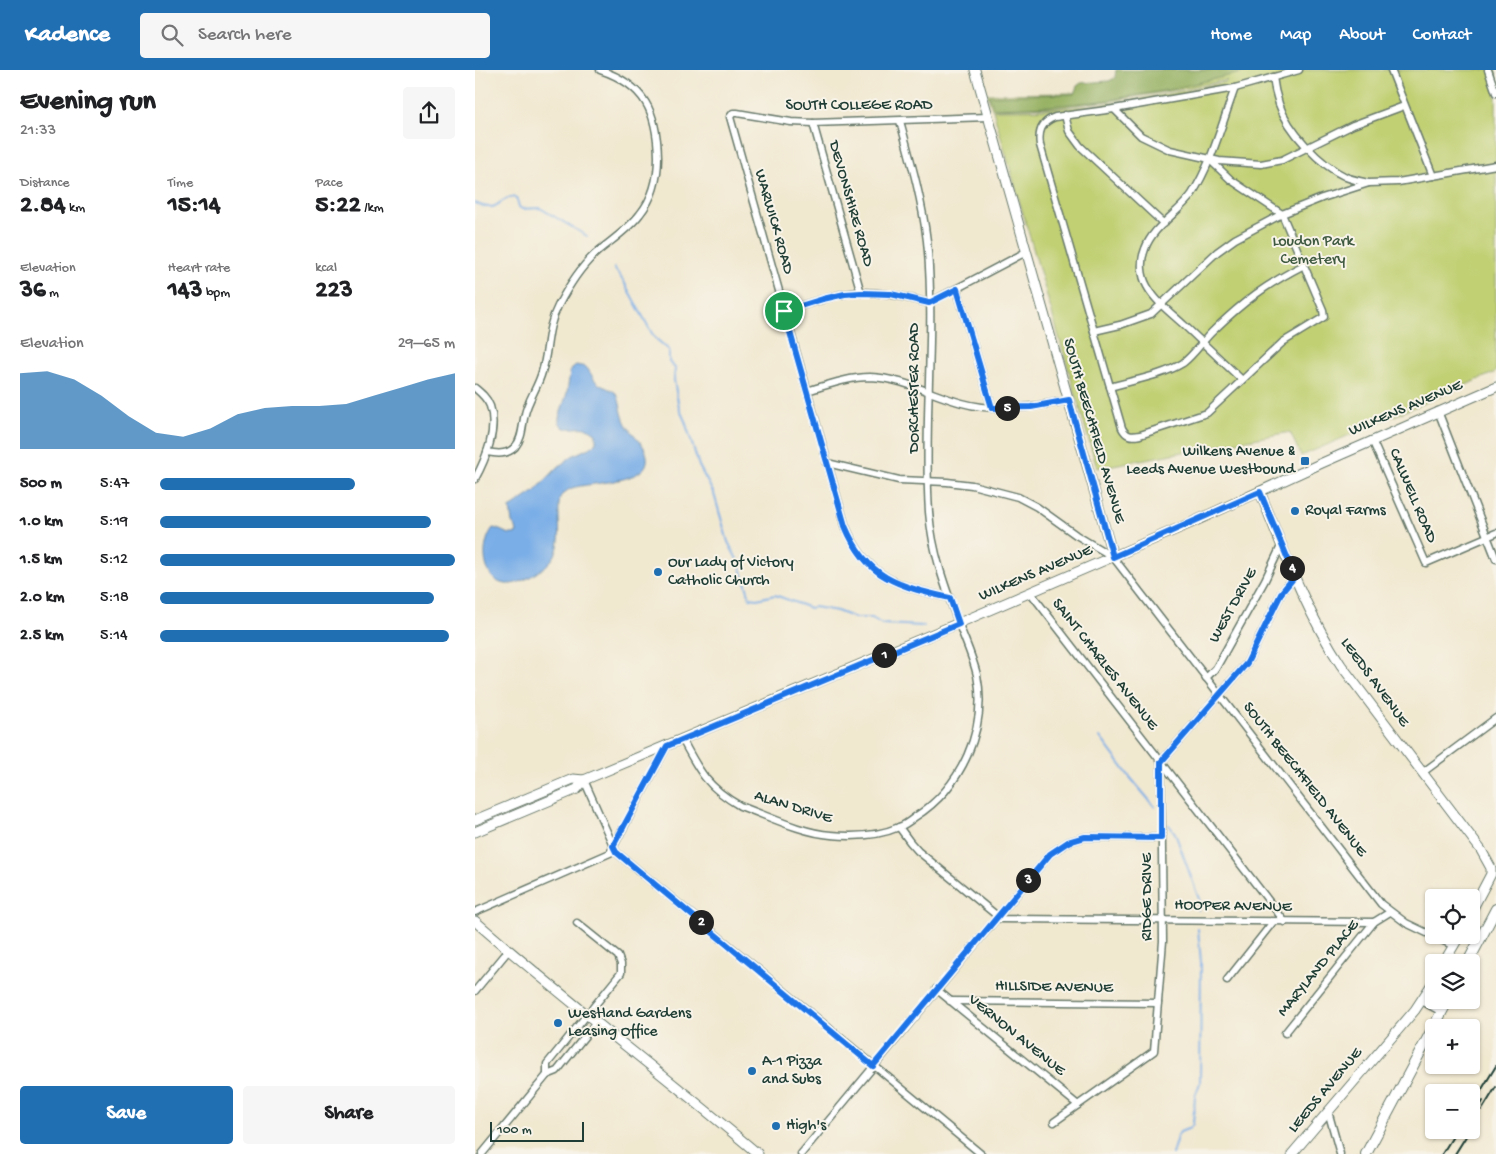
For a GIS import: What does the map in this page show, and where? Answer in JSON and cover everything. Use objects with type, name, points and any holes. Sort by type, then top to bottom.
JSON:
[{"type":"main road","points":[[1472,954],[1496,909]]},
{"type":"main road","points":[[1366,1154],[1444,1009]]},
{"type":"street","points":[[487,452],[497,454],[509,452],[518,441],[525,414],[542,372],[551,324],[560,302],[571,282],[582,268],[640,214],[647,205],[654,185],[658,165],[657,140],[654,119],[650,109],[643,98],[628,83],[600,70]]},
{"type":"street","name":"SOUTH BEECHFIELD AVENUE","points":[[975,70],[1113,557],[1374,896],[1390,912],[1406,923],[1454,946]]},
{"type":"street","points":[[1209,159],[1231,180],[1282,214],[1324,317],[1283,342],[1207,413],[1128,436],[1124,433],[1110,387],[1040,146],[1039,132],[1041,126],[1049,119],[1065,115],[1114,109],[1235,88],[1299,70]]},
{"type":"street","points":[[1391,70],[1433,176]]},
{"type":"street","points":[[1488,70],[1496,93]]},
{"type":"street","points":[[1273,77],[1276,94],[1284,116],[1307,147],[1325,163],[1345,176],[1369,183]]},
{"type":"street","points":[[1235,88],[1198,185],[1184,205],[1148,242],[1142,259],[1144,278],[1148,287],[1161,304],[1242,380]]},
{"type":"street","points":[[1114,109],[1141,136],[1170,150],[1209,159],[1251,163],[1272,162],[1296,154],[1345,128],[1404,106]]},
{"type":"street","name":"SOUTH COLLEGE ROAD","points":[[731,114],[737,113],[791,122],[813,123],[988,117]]},
{"type":"street","name":"WARWICK ROAD","points":[[731,114],[730,121],[847,532],[857,550],[875,571],[895,583],[950,598]]},
{"type":"street","points":[[1065,115],[1069,131],[1080,146],[1164,224]]},
{"type":"street","name":"DORCHESTER ROAD","points":[[900,121],[918,186],[927,242],[929,303],[928,481],[931,530],[939,564],[959,624]]},
{"type":"street","name":"DEVONSHIRE ROAD","points":[[813,123],[861,293]]},
{"type":"street","points":[[1094,332],[1146,317],[1217,252],[1235,239],[1282,214],[1314,201],[1369,183],[1391,182],[1496,165]]},
{"type":"street","points":[[784,311],[830,298],[861,293],[897,295],[929,303],[1026,252]]},
{"type":"street","points":[[1110,387],[1181,364],[1242,304],[1261,289],[1304,265]]},
{"type":"street","points":[[957,289],[992,408]]},
{"type":"street","points":[[807,392],[856,378],[869,377],[896,381],[964,404],[992,408],[1031,407],[1069,400]]},
{"type":"street","name":"WILKENS AVENUE","points":[[475,820],[573,780],[584,780],[959,624],[1260,492],[1372,440],[1496,387]]},
{"type":"street","points":[[475,388],[487,399],[491,412],[491,430],[487,452],[475,479]]},
{"type":"street","points":[[1438,412],[1496,558]]},
{"type":"street","name":"CALWELL ROAD","points":[[1372,440],[1426,563],[1487,536]]},
{"type":"street","points":[[827,463],[899,480],[972,486],[1018,498],[1037,507],[1076,535],[1113,557]]},
{"type":"street","name":"LEEDS AVENUE","points":[[1260,492],[1317,625],[1335,656],[1488,861],[1494,875],[1480,898]]},
{"type":"street","points":[[1487,536],[1496,533]]},
{"type":"street","name":"WEST DRIVE","points":[[1206,678],[1216,668],[1265,580],[1282,544]]},
{"type":"street","points":[[1161,762],[1247,663],[1282,592],[1295,576]]},
{"type":"street","name":"SAINT CHARLES AVENUE","points":[[1030,592],[1285,922]]},
{"type":"street","name":"ALAN DRIVE","points":[[682,739],[699,772],[709,784],[719,793],[740,806],[812,832],[829,835],[861,836],[899,827],[938,801],[955,780],[970,748],[977,717],[979,688],[973,660],[959,624]]},
{"type":"street","points":[[1422,773],[1496,718]]},
{"type":"street","points":[[475,912],[610,853],[667,746]]},
{"type":"street","name":"RIDGE DRIVE","points":[[1054,1122],[1153,1051],[1163,920],[1161,762]]},
{"type":"street","points":[[584,780],[616,852],[981,1154]]},
{"type":"street","name":"WILKENS AVENUE","points":[[475,832],[577,789],[584,780]]},
{"type":"street","points":[[899,827],[918,851],[997,916]]},
{"type":"street","points":[[801,1154],[936,989],[1050,854],[1068,842],[1085,837],[1161,838]]},
{"type":"street","points":[[1374,922],[1390,912]]},
{"type":"street","name":"HOOPER AVENUE","points":[[997,916],[1001,919],[1374,922]]},
{"type":"street","points":[[475,921],[508,951],[597,1021],[758,1154]]},
{"type":"street","points":[[1227,980],[1273,922]]},
{"type":"street","name":"MARYLAND PLACE","points":[[1285,1033],[1374,922]]},
{"type":"street","points":[[547,1075],[547,1064],[619,976],[621,964],[618,956],[577,923]]},
{"type":"street","points":[[1450,954],[1454,946]]},
{"type":"street","points":[[475,991],[508,951]]},
{"type":"street","name":"VERNON AVENUE","points":[[936,989],[1078,1105]]},
{"type":"street","name":"LEEDS AVENUE","points":[[1292,1154],[1425,996]]},
{"type":"street","name":"HILLSIDE AVENUE","points":[[950,1001],[1158,1003]]},
{"type":"street","points":[[1422,1001],[1442,1012]]},
{"type":"street","points":[[482,1154],[547,1075],[557,1071],[597,1021]]},
{"type":"street","points":[[1328,1111],[1340,1154]]},
{"type":"green space","points":[[1116,70],[1254,70],[1168,90],[1102,101],[1050,106],[994,108],[989,96],[1074,94],[1077,86],[1081,83],[1109,81],[1115,78]]},
{"type":"green space","name":"Loudon Park Cemetery","points":[[1200,70],[1496,70],[1496,372],[1301,456],[1290,432],[1097,468],[993,110],[1069,108],[1114,103],[1182,91],[1226,82],[1227,80],[1111,101],[1059,107],[992,109],[987,94],[1103,91]]},
{"type":"water","points":[[576,365],[586,367],[597,382],[617,394],[626,424],[646,451],[646,465],[640,472],[630,477],[580,486],[564,493],[560,497],[559,541],[555,555],[547,565],[536,573],[519,582],[506,584],[496,580],[489,572],[486,562],[485,550],[493,528],[511,534],[517,533],[512,523],[510,508],[534,492],[558,467],[572,456],[593,446],[596,442],[596,434],[592,431],[585,428],[564,428],[559,422],[567,393],[570,372]]},
{"type":"waterway","points":[[475,203],[485,207],[492,207],[512,197],[515,198],[522,209],[540,208],[587,236]]},
{"type":"waterway","points":[[614,268],[624,282],[654,337],[669,350],[669,362],[675,368],[674,380],[679,408],[699,466],[714,494],[728,542],[740,565],[750,598],[757,599],[775,595],[810,608],[837,611],[855,618],[872,618],[882,624],[924,626]]},
{"type":"waterway","points":[[1100,737],[1155,807]]},
{"type":"waterway","points":[[1169,825],[1175,833],[1199,899],[1198,910]]},
{"type":"waterway","points":[[1172,1154],[1180,1132],[1190,1128],[1193,1124],[1195,1096],[1200,1083],[1201,962],[1198,929]]},
{"type":"railway","points":[[1480,1092],[1496,1066]]},
{"type":"railway","points":[[1482,1110],[1496,1087]]},
{"type":"railway","points":[[1480,1106],[1483,1101]]},
{"type":"railway","points":[[1442,1154],[1451,1139]]},
{"type":"railway","points":[[1455,1154],[1464,1139]]},
{"type":"place","name":"Wilkens Avenue & Leeds Avenue Westbound","points":[[1305,461]]},
{"type":"place","name":"Royal Farms","points":[[1295,511]]},
{"type":"place","name":"Our Lady of Victory Catholic Church","points":[[658,572]]},
{"type":"place","name":"Westland Gardens Leasing Office","points":[[558,1023]]},
{"type":"place","name":"A-1 Pizza and Subs","points":[[752,1071]]},
{"type":"place","name":"High's","points":[[776,1126]]},
{"type":"route","points":[[957,289],[992,408],[1031,407],[1069,400],[1113,557],[1260,492],[1295,576],[1282,592],[1247,663],[1161,762],[1161,838],[1085,837],[1068,842],[1050,854],[873,1066],[616,852],[613,846],[667,746],[959,624],[950,598],[906,588],[885,578],[866,561],[850,538],[784,311],[823,299],[845,294],[861,293],[891,294],[929,303],[957,289]]}]
